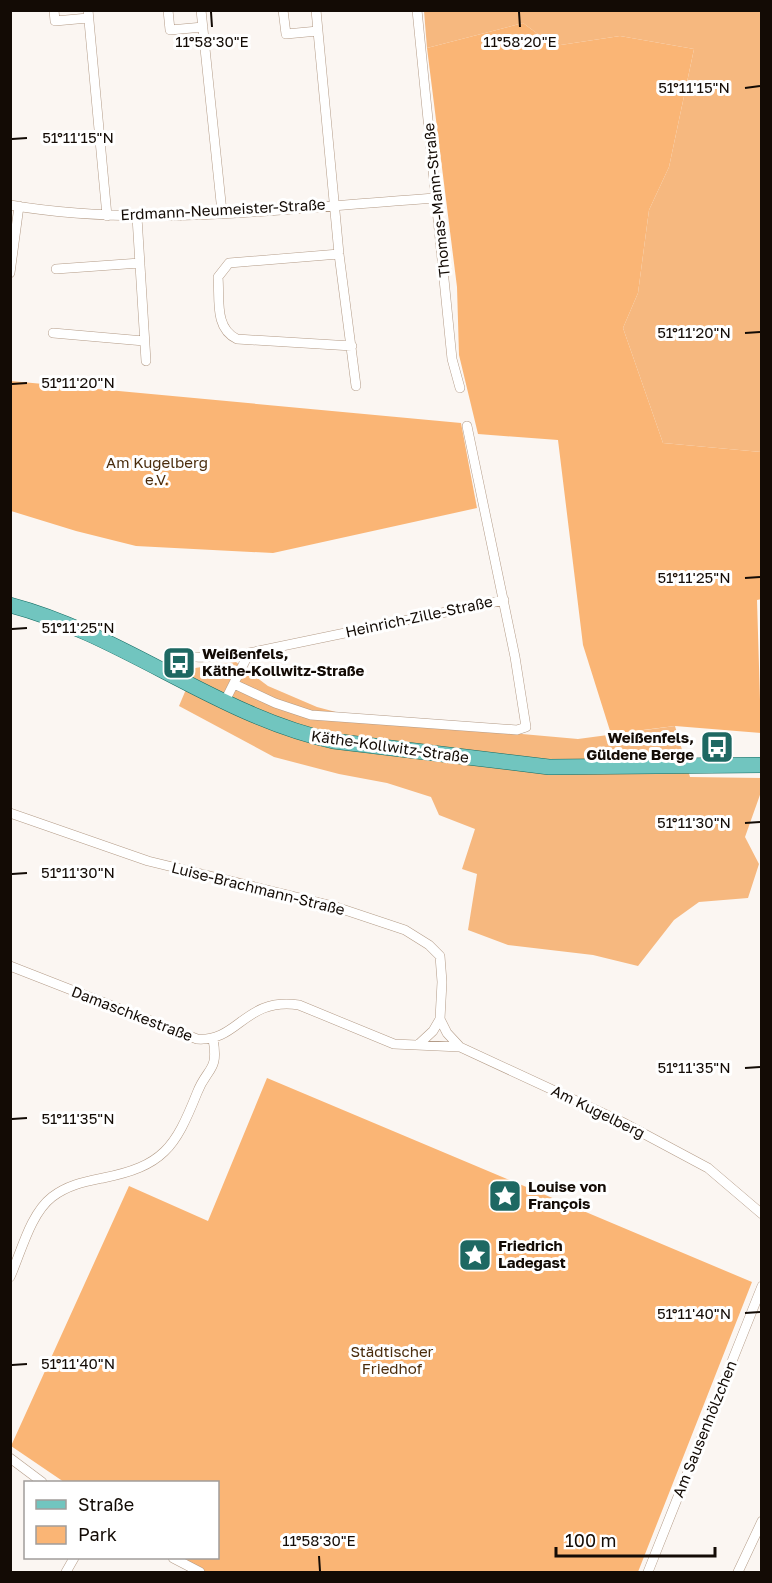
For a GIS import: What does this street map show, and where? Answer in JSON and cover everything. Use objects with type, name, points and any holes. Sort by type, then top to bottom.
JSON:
[{"type":"main road","name":"Käthe-Kollwitz-Straße","points":[[10,605],[42,615],[106,642],[224,703],[303,735],[513,763],[583,768],[762,765]]},
{"type":"street","points":[[54,10],[55,21],[88,14],[107,216]]},
{"type":"street","points":[[168,10],[170,30],[203,27]]},
{"type":"street","points":[[201,10],[222,212]]},
{"type":"street","points":[[283,10],[286,34],[318,31]]},
{"type":"street","points":[[316,10],[339,254],[356,386]]},
{"type":"street","name":"Thomas-Mann-Straße","points":[[417,10],[452,359],[459,388]]},
{"type":"street","name":"Erdmann-Neumeister-Straße","points":[[15,206],[137,217],[436,198]]},
{"type":"street","points":[[10,273],[15,206]]},
{"type":"street","points":[[137,217],[146,361]]},
{"type":"street","points":[[339,254],[230,263],[218,277],[220,322],[229,335],[237,339],[352,346]]},
{"type":"street","points":[[56,269],[140,263]]},
{"type":"street","points":[[53,333],[144,341]]},
{"type":"street","points":[[234,684],[275,703],[311,715],[518,730],[526,727],[504,600],[467,426]]},
{"type":"street","name":"Heinrich-Zille-Straße","points":[[179,653],[201,660],[229,653],[248,656],[249,653],[504,600]]},
{"type":"street","points":[[224,703],[248,656]]},
{"type":"street","name":"Luise-Brachmann-Straße","points":[[10,813],[148,861],[333,906],[405,930],[429,945],[440,956],[442,982],[440,1019]]},
{"type":"street","name":"Damaschkestraße","points":[[10,966],[197,1040],[213,1039],[256,1010],[285,1003],[299,1005],[394,1044],[419,1044]]},
{"type":"street","points":[[419,1044],[433,1031],[440,1019]]},
{"type":"street","points":[[440,1019],[447,1033],[460,1047]]},
{"type":"street","points":[[10,1277],[39,1213],[50,1198],[68,1186],[147,1166],[170,1148],[184,1125],[199,1088],[213,1067],[216,1057],[213,1039]]},
{"type":"street","name":"Am Kugelberg","points":[[419,1044],[460,1047],[622,1122],[708,1168],[762,1214]]},
{"type":"street","name":"Am Sausenhölzchen","points":[[648,1572],[762,1286]]},
{"type":"street","points":[[10,1458],[41,1481]]},
{"type":"street","points":[[738,1572],[762,1521]]},
{"type":"street","points":[[177,1559],[200,1572]]},
{"type":"green space","points":[[523,23],[554,46],[620,36],[694,49],[669,167],[649,210],[638,293],[623,328],[663,443],[761,452],[762,599],[757,600],[761,733],[675,726],[611,734],[583,645],[558,440],[478,434],[459,355],[457,287],[427,48]]},
{"type":"green space","name":"Am Kugelberg e.V.","points":[[11,381],[461,423],[477,508],[273,553],[136,546],[76,531],[11,511]]},
{"type":"green space","name":"Städtischer Friedhof","points":[[267,1078],[752,1282],[638,1572],[197,1572],[175,1559],[219,1559],[219,1481],[63,1481],[11,1446],[129,1186],[208,1221]]},
{"type":"shaded area","points":[[424,11],[761,11],[761,452],[663,443],[623,328],[638,293],[649,210],[669,167],[694,49],[620,36],[554,46],[523,23],[427,48]]},
{"type":"shaded area","points":[[236,662],[268,686],[317,707],[366,720],[578,739],[675,726],[690,777],[761,778],[761,792],[745,837],[759,864],[748,898],[699,902],[674,920],[638,966],[593,955],[508,945],[468,930],[477,874],[462,869],[475,829],[439,815],[431,797],[387,783],[339,774],[274,757],[179,706],[195,668]]},
{"type":"place","name":"Weißenfels, Käthe-Kollwitz-Straße","points":[[179,663]]},
{"type":"place","name":"Weißenfels, Güldene Berge","points":[[717,747]]},
{"type":"place","name":"Louise von François","points":[[505,1196]]},
{"type":"place","name":"Friedrich Ladegast","points":[[475,1255]]}]
